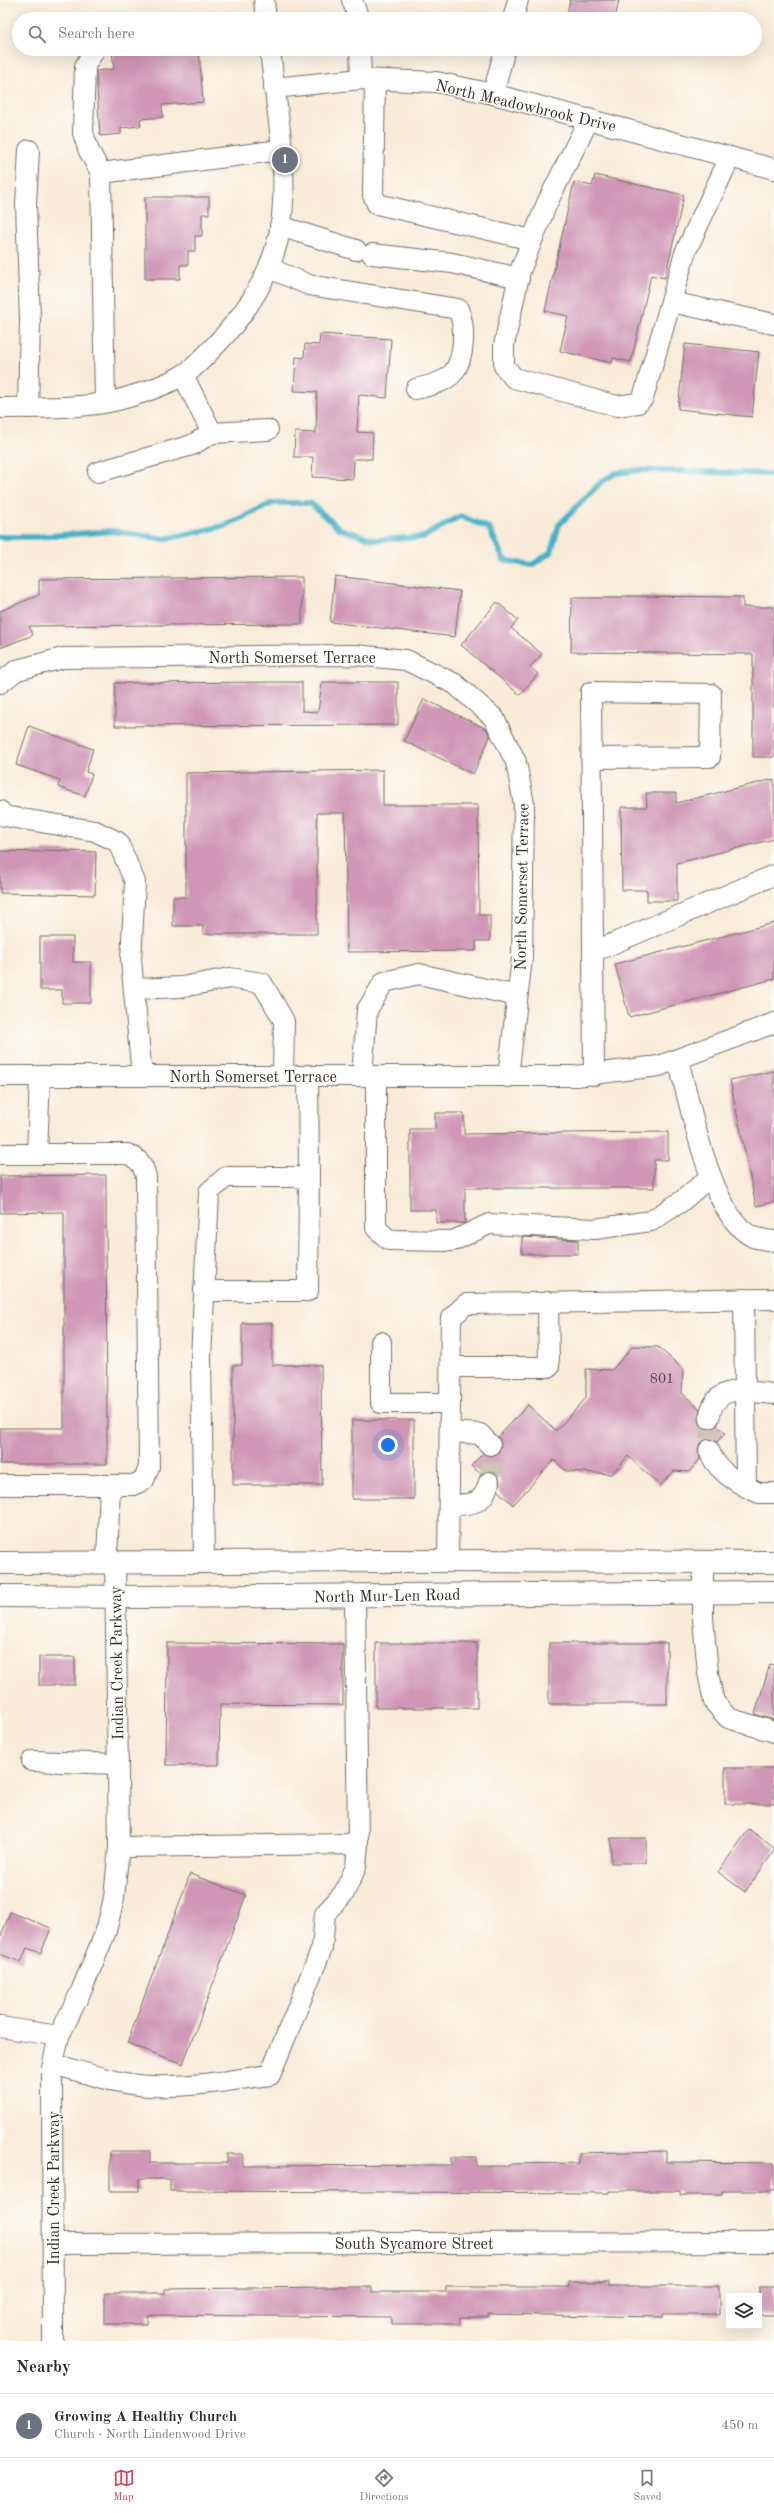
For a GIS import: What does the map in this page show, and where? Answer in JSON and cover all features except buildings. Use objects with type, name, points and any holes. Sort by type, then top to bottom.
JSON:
[{"type":"main road","name":"North Mur-Len Road","points":[[0,1563],[111,1561],[774,1562]]},
{"type":"main road","name":"North Mur-Len Road","points":[[0,1596],[115,1597],[774,1592]]},
{"type":"street","points":[[264,0],[265,12]]},
{"type":"street","points":[[352,0],[356,12]]},
{"type":"street","points":[[515,12],[518,0]]},
{"type":"street","points":[[91,56],[85,66],[83,133],[89,151],[101,172],[105,402]]},
{"type":"street","points":[[0,408],[88,406],[132,396],[183,375],[236,324],[253,299],[268,268],[280,226],[283,204],[281,150],[271,56]]},
{"type":"street","points":[[362,56],[368,79],[372,195],[377,204],[532,240]]},
{"type":"street","points":[[492,94],[503,56]]},
{"type":"street","name":"North Meadowbrook Drive","points":[[274,88],[368,79],[436,82],[492,94],[590,119],[774,169]]},
{"type":"street","points":[[590,119],[547,203],[518,278],[504,345],[504,366],[514,378],[617,406],[638,403],[643,398],[685,252],[730,157]]},
{"type":"street","points":[[28,408],[30,321],[26,204],[29,150]]},
{"type":"street","points":[[101,172],[281,150]]},
{"type":"street","points":[[280,226],[364,252],[452,263],[518,278]]},
{"type":"street","points":[[268,268],[309,285],[458,310],[464,332],[461,352],[453,373],[437,383],[416,389]]},
{"type":"street","points":[[671,302],[774,324]]},
{"type":"street","points":[[183,375],[212,433]]},
{"type":"street","points":[[98,472],[192,445],[212,433],[268,430]]},
{"type":"street","name":"North Somerset Terrace","points":[[0,683],[17,670],[63,658],[355,655],[406,660],[455,684],[494,718],[517,769],[524,804],[522,958],[508,1077]]},
{"type":"street","points":[[591,758],[710,757],[711,694],[591,692],[591,758],[594,1075]]},
{"type":"street","points":[[0,811],[4,816],[95,831],[118,842],[135,882],[131,960],[142,1076]]},
{"type":"street","points":[[593,952],[774,875]]},
{"type":"street","points":[[517,996],[419,974],[384,982],[367,1010],[376,1228],[389,1240],[453,1242],[489,1224],[595,1230],[651,1221],[682,1201],[711,1176]]},
{"type":"street","points":[[134,989],[182,987],[230,978],[262,983],[284,1021],[283,1075]]},
{"type":"street","name":"North Somerset Terrace","points":[[0,1076],[308,1075],[508,1077],[594,1075],[659,1066],[774,1023]]},
{"type":"street","points":[[678,1060],[714,1188],[729,1216],[752,1236],[774,1241]]},
{"type":"street","points":[[204,1291],[308,1291],[308,1075]]},
{"type":"street","points":[[37,1154],[40,1076]]},
{"type":"street","points":[[0,1154],[127,1154],[136,1158],[143,1165],[146,1177],[149,1467],[144,1480],[133,1485],[0,1485]]},
{"type":"street","points":[[204,1561],[202,1359],[208,1192],[226,1177],[309,1176]]},
{"type":"street","points":[[744,1299],[746,1487]]},
{"type":"street","points":[[448,1561],[450,1505],[451,1318],[466,1304],[774,1299]]},
{"type":"street","points":[[451,1367],[549,1367],[548,1302]]},
{"type":"street","points":[[381,1342],[381,1403],[450,1403]]},
{"type":"street","points":[[709,1418],[712,1403],[718,1396],[726,1392],[774,1394]]},
{"type":"street","points":[[450,1432],[480,1434],[490,1445]]},
{"type":"street","points":[[709,1450],[715,1463],[722,1470],[746,1487],[759,1493],[774,1493]]},
{"type":"street","points":[[450,1505],[477,1502],[484,1497],[489,1482]]},
{"type":"street","name":"Indian Creek Parkway","points":[[54,2341],[53,2064],[59,2036],[82,1989],[106,1931],[114,1898],[119,1847],[115,1597],[111,1561],[110,1485]]},
{"type":"street","points":[[703,1562],[703,1592],[708,1673],[714,1702],[728,1718],[774,1732]]},
{"type":"street","points":[[53,2064],[114,2080],[150,2086],[197,2085],[270,2075],[322,1948],[325,1914],[344,1893],[356,1867],[358,1844],[355,1595]]},
{"type":"street","name":"Indian Creek Parkway","points":[[32,1761],[118,1764]]},
{"type":"street","points":[[119,1847],[358,1844]]},
{"type":"street","points":[[0,2027],[59,2036]]},
{"type":"street","name":"South Sycamore Street","points":[[53,2244],[774,2242]]},
{"type":"waterway","points":[[0,537],[36,537],[113,531],[165,539],[224,526],[273,503],[310,503],[340,529],[375,540],[424,537],[460,516],[489,528],[504,560],[532,565],[551,552],[559,525],[601,482],[616,473],[639,470],[774,474]]},
{"type":"tunnel","points":[[709,1418],[709,1450]]},
{"type":"tunnel","points":[[489,1482],[492,1454],[490,1445]]},
{"type":"place","name":"Growing A Healthy Church","points":[[285,160]]}]
